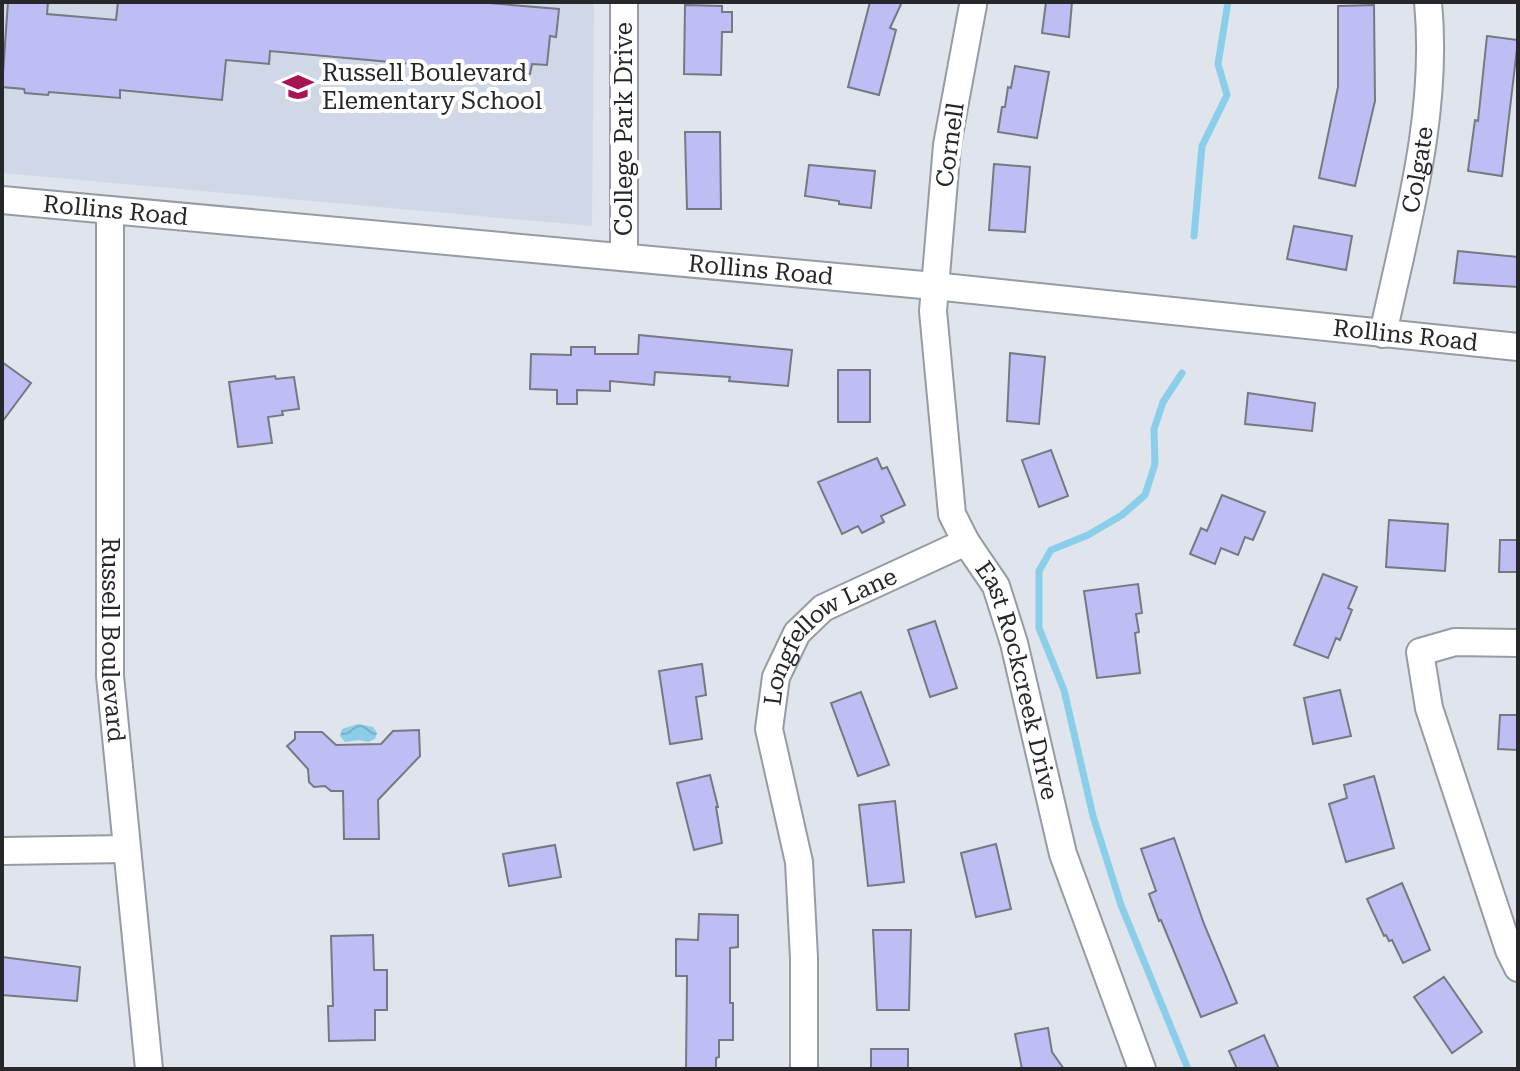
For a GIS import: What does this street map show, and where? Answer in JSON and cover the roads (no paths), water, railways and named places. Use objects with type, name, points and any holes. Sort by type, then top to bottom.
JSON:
[{"type":"street","name":"College Park Drive","points":[[624,2],[624,257]]},
{"type":"street","name":"Colgate","points":[[1383,334],[1424,136],[1430,87],[1428,2]]},
{"type":"street","name":"Cornell","points":[[934,286],[947,145],[973,5]]},
{"type":"street","name":"Rollins Road","points":[[2,200],[934,286],[1518,347]]},
{"type":"street","name":"Russell Boulevard","points":[[110,210],[110,676],[149,1069]]},
{"type":"street","name":"East Rockcreek Drive","points":[[934,286],[933,324],[952,514],[966,542],[996,586],[1014,643],[1063,854],[1142,1069]]},
{"type":"street","name":"Longfellow Lane","points":[[804,1069],[804,958],[799,862],[769,729],[776,677],[797,633],[823,608],[966,542]]},
{"type":"street","points":[[1515,956],[1429,708],[1420,652],[1455,642],[1518,643]]},
{"type":"street","points":[[2,851],[126,849]]},
{"type":"water","points":[[358,724],[373,727],[377,733],[375,739],[345,742],[340,736],[342,729]]},
{"type":"waterway","points":[[1194,236],[1202,146],[1227,95],[1218,64],[1228,2]]},
{"type":"waterway","points":[[1182,373],[1163,402],[1154,429],[1155,464],[1145,495],[1122,515],[1088,535],[1051,550],[1039,571],[1039,628],[1064,690],[1093,816],[1121,905],[1188,1069]]},
{"type":"place","name":"Russell Boulevard Elementary School","points":[[298,87]]}]
